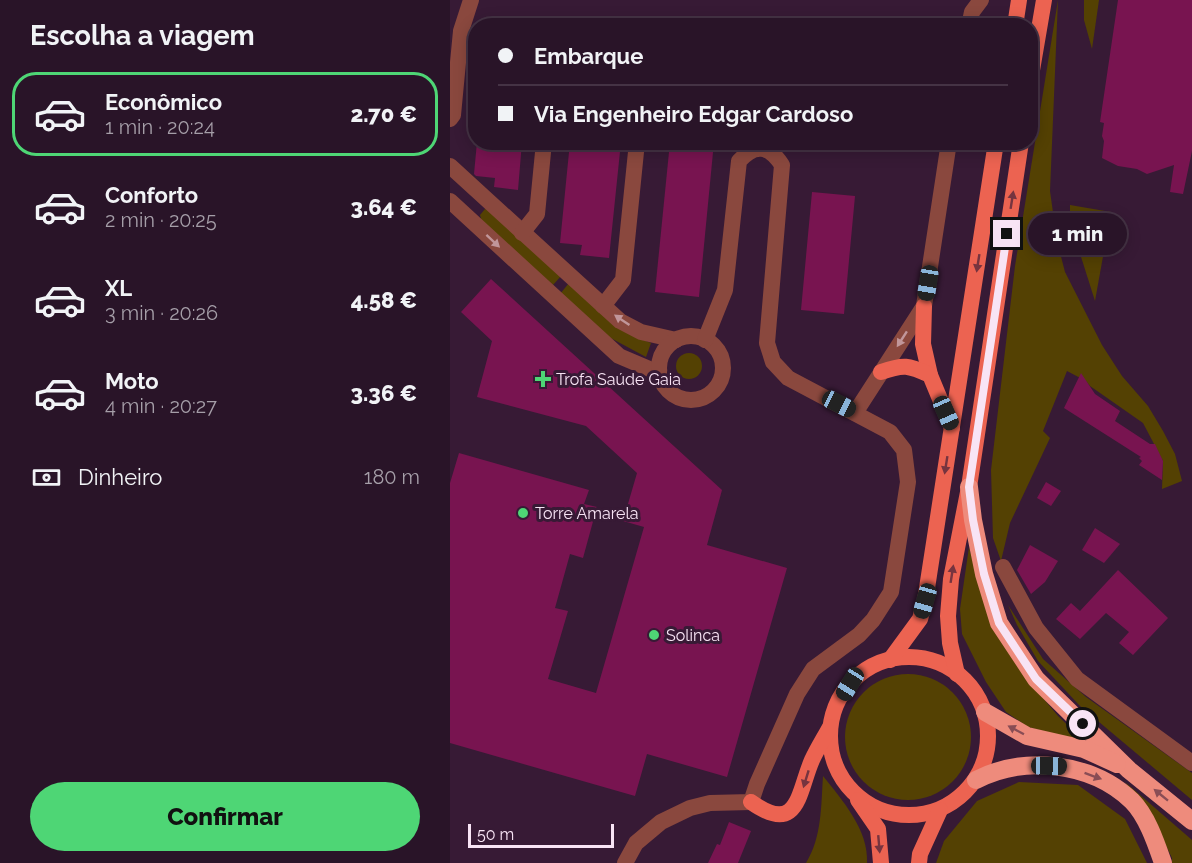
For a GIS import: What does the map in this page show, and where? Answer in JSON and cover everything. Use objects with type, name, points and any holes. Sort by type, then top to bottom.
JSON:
[{"type":"highway","points":[[969,487],[984,574],[999,623],[1036,679],[1130,770],[1192,820]]},
{"type":"highway","points":[[985,712],[1027,736],[1084,749],[1130,770]]},
{"type":"highway","points":[[976,780],[987,774],[1009,768],[1034,766],[1064,766],[1101,778],[1132,802],[1153,835],[1163,863]]},
{"type":"main road","points":[[1016,18],[1019,0]]},
{"type":"main road","points":[[1038,35],[1044,0]]},
{"type":"main road","points":[[890,660],[920,619],[925,601],[995,150]]},
{"type":"main road","points":[[957,674],[950,643],[948,616],[951,579],[969,487],[1020,150]]},
{"type":"main road","points":[[924,306],[923,344],[930,375],[952,428]]},
{"type":"main road","points":[[881,372],[901,365],[930,375]]},
{"type":"main road","points":[[751,802],[765,812],[781,815],[791,809],[801,796],[812,760],[830,726],[837,704],[850,684],[868,669],[890,660],[913,657],[937,662],[957,674],[974,690],[985,712],[989,735],[986,758],[976,780],[960,797],[940,810],[917,815],[893,814],[871,806],[852,791]]},
{"type":"main road","points":[[830,726],[831,750],[838,772],[878,829],[881,863]]},
{"type":"main road","points":[[919,863],[920,854],[940,810]]},
{"type":"street","points":[[450,119],[453,115],[461,31],[471,0]]},
{"type":"street","points":[[971,18],[972,12],[981,0]]},
{"type":"street","points":[[522,233],[537,213],[543,150]]},
{"type":"street","points":[[603,306],[623,280],[636,150]]},
{"type":"street","points":[[705,340],[725,290],[739,161],[748,151],[752,150]]},
{"type":"street","points":[[625,863],[636,843],[661,822],[690,808],[710,803],[751,802],[797,694],[813,669],[859,635],[873,620],[891,592],[908,482],[904,450],[890,432],[788,378],[773,362],[767,343],[782,165],[774,153],[766,150]]},
{"type":"street","points":[[855,413],[924,306],[948,150]]},
{"type":"street","points":[[450,166],[620,321],[641,332],[676,340]]},
{"type":"street","points":[[469,218],[475,204],[486,199]]},
{"type":"street","points":[[450,201],[619,356],[659,373]]},
{"type":"street","points":[[686,337],[696,337],[714,346],[723,365],[718,385],[712,393],[703,398],[683,399],[667,390],[659,373],[662,354],[668,346],[686,337]]},
{"type":"street","points":[[1003,567],[1035,628],[1077,679],[1192,763]]},
{"type":"shaded area","points":[[1058,0],[1050,191],[1057,241],[1065,272],[1102,345],[1122,376],[1148,406],[1163,431],[1175,454],[1182,481],[1162,489],[1163,461],[1143,423],[1086,381],[1067,371],[1043,431],[1050,438],[1010,523],[1001,561],[993,538],[991,470],[1015,266],[1034,150],[1038,150],[1038,124]]},
{"type":"shaded area","points":[[1084,0],[1099,0],[1092,49],[1084,20]]},
{"type":"shaded area","points":[[1070,205],[1111,212],[1095,301],[1070,222]]},
{"type":"shaded area","points":[[485,209],[489,210],[561,276],[553,285],[482,222],[480,215]]},
{"type":"shaded area","points":[[569,283],[617,325],[651,343],[646,357],[607,336],[560,294]]},
{"type":"shaded area","points":[[689,353],[698,357],[702,366],[698,375],[689,379],[680,375],[676,366],[680,357]]},
{"type":"shaded area","points":[[969,547],[977,577],[1033,686],[1058,716],[1085,742],[1028,727],[1006,712],[986,682],[962,634],[960,609]]},
{"type":"shaded area","points":[[1008,605],[1043,659],[1086,697],[1192,773],[1192,800],[1080,706],[1038,661]]},
{"type":"shaded area","points":[[908,674],[932,678],[953,692],[967,713],[971,737],[967,761],[953,782],[932,796],[908,800],[884,796],[863,782],[849,761],[845,737],[849,713],[863,692],[884,678]]},
{"type":"shaded area","points":[[823,776],[846,805],[859,827],[864,839],[867,863],[806,863],[818,832]]},
{"type":"shaded area","points":[[1019,782],[1078,785],[1125,819],[1147,863],[936,863],[944,841],[977,801]]},
{"type":"shaded area","points":[[1125,782],[1192,840],[1192,863],[1172,863],[1172,858],[1150,813]]},
{"type":"building","points":[[1118,0],[1192,0],[1192,151],[1183,194],[1170,192],[1174,165],[1147,174],[1137,169],[1118,166],[1102,158],[1104,123],[1100,122]]},
{"type":"building","points":[[476,150],[521,150],[518,190],[494,187],[495,178],[474,174]]},
{"type":"building","points":[[569,150],[620,150],[609,258],[580,255],[582,245],[560,243]]},
{"type":"building","points":[[669,150],[713,150],[699,297],[655,292]]},
{"type":"building","points":[[812,192],[855,196],[844,314],[801,310]]},
{"type":"building","points":[[491,279],[722,490],[707,545],[787,568],[727,777],[647,754],[635,796],[450,743],[450,483],[459,453],[589,490],[584,504],[597,507],[583,558],[570,554],[555,608],[568,611],[548,679],[596,693],[644,527],[623,521],[637,473],[586,426],[477,397],[492,341],[461,312]]},
{"type":"building","points":[[1081,373],[1095,394],[1120,411],[1115,421],[1150,444],[1155,444],[1163,461],[1162,480],[1139,465],[1142,461],[1139,458],[1141,457],[1064,408]]},
{"type":"building","points":[[1046,482],[1061,491],[1051,506],[1037,498]]},
{"type":"building","points":[[1095,528],[1120,544],[1104,563],[1082,550]]},
{"type":"building","points":[[1030,545],[1058,561],[1045,582],[1031,594],[1017,570]]},
{"type":"building","points":[[1118,570],[1168,618],[1133,655],[1119,643],[1129,632],[1106,613],[1080,639],[1056,619],[1071,603],[1080,611]]},
{"type":"building","points":[[729,822],[751,831],[738,863],[708,863],[717,844],[720,845]]},
{"type":"place","name":"Trofa Saúde Gaia","points":[[543,379]]},
{"type":"place","name":"Torre Amarela","points":[[523,513]]},
{"type":"place","name":"Solinca","points":[[654,635]]},
{"type":"route","points":[[1007,234],[969,487],[973,520],[984,574],[999,623],[1036,679],[1083,724]]}]
